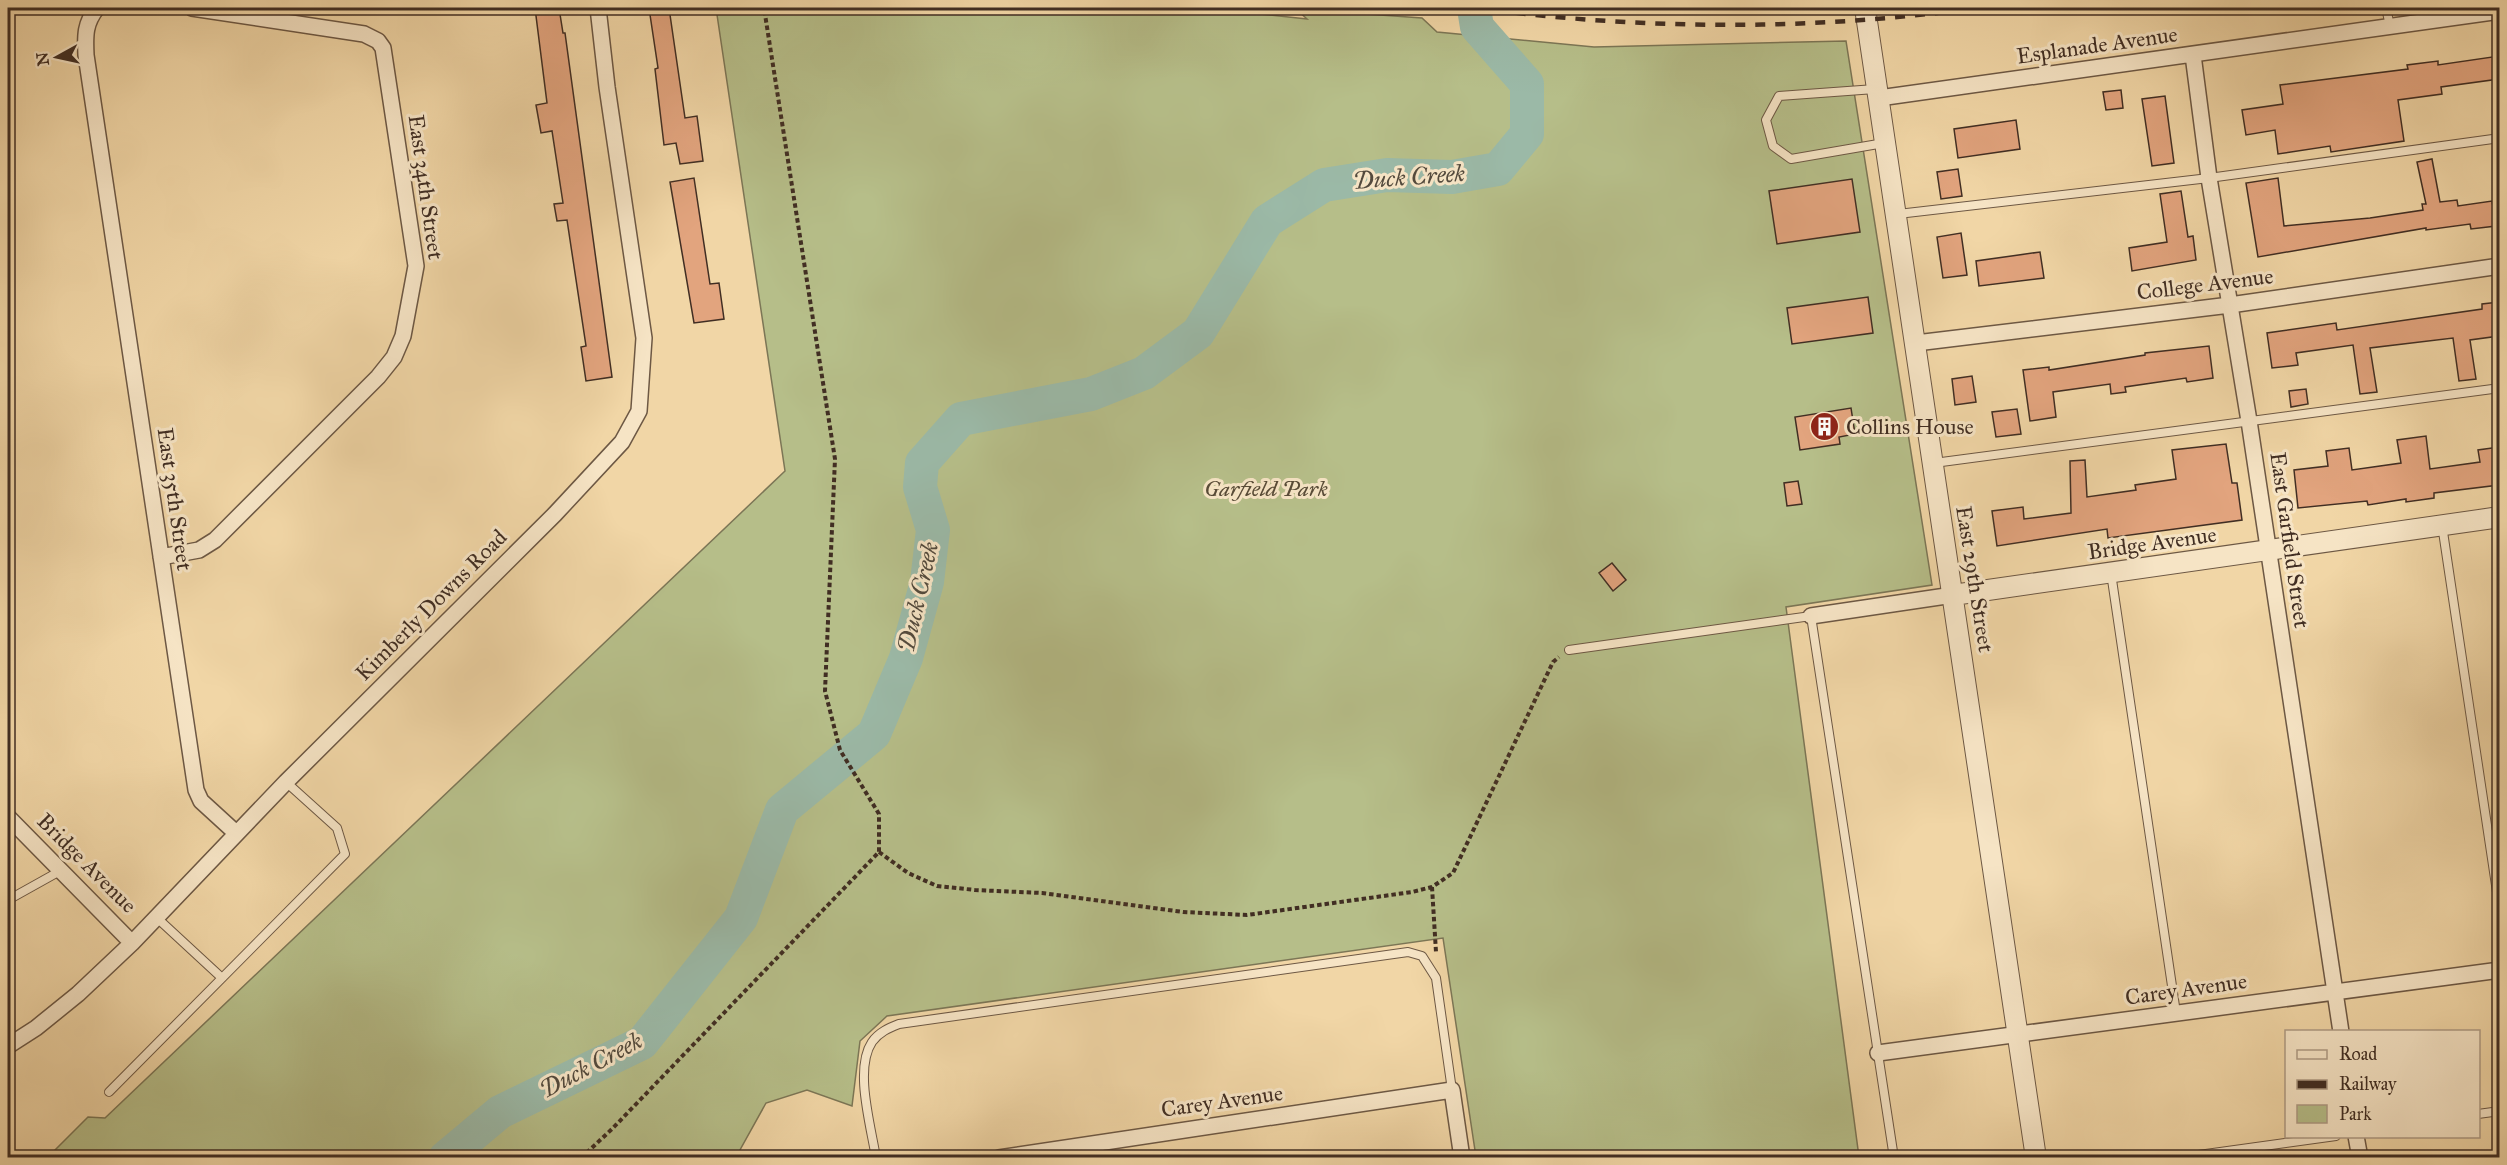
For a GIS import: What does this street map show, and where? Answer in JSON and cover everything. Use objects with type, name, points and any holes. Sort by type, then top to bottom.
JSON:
[{"type":"street","name":"East 35th Street","points":[[97,8],[90,17],[85,31],[101,155],[196,790],[201,801],[236,833]]},
{"type":"street","name":"East 34th Street","points":[[161,557],[200,550],[215,540],[378,377],[394,357],[403,336],[416,266],[383,48],[378,41],[364,34],[192,8]]},
{"type":"street","name":"Kimberly Downs Road","points":[[8,1046],[36,1028],[78,994],[132,943],[155,916],[236,833],[555,514],[622,442],[639,411],[644,338],[607,87],[598,8]]},
{"type":"street","name":"East 29th Street","points":[[1865,8],[2036,1158]]},
{"type":"street","name":"Esplanade Avenue","points":[[1878,93],[2193,55],[2499,11]]},
{"type":"street","name":"East Garfield Street","points":[[2193,55],[2341,1030]]},
{"type":"street","name":"College Avenue","points":[[1916,343],[2230,305],[2499,266]]},
{"type":"street","name":"Bridge Avenue","points":[[1811,616],[2499,517]]},
{"type":"street","name":"Bridge Avenue","points":[[8,817],[132,943]]},
{"type":"street","name":"Carey Avenue","points":[[1878,1053],[2499,970]]},
{"type":"street","name":"Carey Avenue","points":[[999,1158],[1452,1090]]},
{"type":"street","points":[[1452,1090],[1462,1158]]},
{"type":"street","points":[[2356,1138],[2360,1158]]},
{"type":"lane","points":[[2386,8],[2390,26]]},
{"type":"lane","points":[[1878,93],[1779,96],[1766,120],[1773,146],[1791,159],[1886,143]]},
{"type":"lane","points":[[1896,214],[2210,178],[2499,138]]},
{"type":"lane","points":[[1934,463],[2499,388]]},
{"type":"lane","points":[[2442,525],[2499,912]]},
{"type":"lane","points":[[2111,573],[2176,1013]]},
{"type":"lane","points":[[1569,650],[1811,616],[1894,1158]]},
{"type":"lane","points":[[109,1092],[345,854],[337,828],[286,782]]},
{"type":"lane","points":[[8,900],[60,871]]},
{"type":"lane","points":[[155,916],[222,978]]},
{"type":"lane","points":[[876,1158],[864,1076],[865,1057],[872,1042],[881,1032],[899,1024],[1408,952],[1422,956],[1436,978],[1452,1090]]},
{"type":"lane","points":[[2480,1114],[2499,1111]]},
{"type":"lane","points":[[2177,1158],[2328,1138]]},
{"type":"path","points":[[581,1158],[612,1129],[879,852],[879,814],[840,750],[825,692],[835,459],[764,8]]},
{"type":"path","points":[[879,852],[908,873],[937,886],[975,891],[1042,893],[1183,912],[1247,915],[1412,892],[1432,887],[1453,873],[1553,662],[1569,650]]},
{"type":"path","points":[[1432,887],[1436,978]]},
{"type":"green space","name":"Garfield Park","points":[[716,8],[1203,8],[1307,19],[1296,9],[1422,18],[1437,32],[1594,47],[1846,41],[1932,585],[1786,607],[1859,1157],[1476,1157],[1443,938],[887,1016],[860,1041],[852,1106],[807,1090],[766,1103],[736,1157],[47,1158],[88,1117],[105,1118],[785,471]]},
{"type":"building","points":[[535,8],[559,8],[563,33],[565,33],[612,377],[586,381],[581,347],[586,346],[567,220],[557,221],[554,204],[563,203],[552,131],[541,133],[536,105],[547,103]]},
{"type":"building","points":[[649,8],[669,8],[685,118],[697,116],[703,161],[680,164],[676,143],[664,145],[655,69],[658,68]]},
{"type":"building","points":[[2499,56],[2499,79],[2441,87],[2442,94],[2398,100],[2404,141],[2331,152],[2330,146],[2278,154],[2275,130],[2246,135],[2242,110],[2283,104],[2280,85],[2408,69],[2407,65],[2438,61],[2438,65]]},
{"type":"building","points":[[2121,90],[2123,108],[2106,110],[2103,92]]},
{"type":"building","points":[[2165,96],[2174,163],[2152,166],[2142,99]]},
{"type":"building","points":[[2016,120],[2020,149],[1958,158],[1954,129]]},
{"type":"building","points":[[2432,159],[2440,202],[2457,200],[2458,206],[2492,201],[2496,226],[2471,229],[2470,224],[2426,230],[2426,228],[2258,257],[2246,183],[2278,178],[2284,226],[2370,218],[2423,210],[2422,204],[2426,204],[2417,162]]},
{"type":"building","points":[[1958,169],[1962,196],[1941,199],[1937,172]]},
{"type":"building","points":[[694,178],[710,284],[719,283],[724,319],[694,323],[670,182]]},
{"type":"building","points":[[1852,179],[1860,232],[1777,244],[1769,191]]},
{"type":"building","points":[[2181,191],[2188,237],[2193,236],[2196,260],[2132,271],[2129,248],[2167,242],[2160,194]]},
{"type":"building","points":[[1961,233],[1967,275],[1943,278],[1937,237]]},
{"type":"building","points":[[2040,252],[2044,278],[1979,286],[1976,261]]},
{"type":"building","points":[[1868,297],[1873,333],[1792,344],[1787,308]]},
{"type":"building","points":[[2499,302],[2499,336],[2470,340],[2476,379],[2459,381],[2453,338],[2370,348],[2377,392],[2360,394],[2353,345],[2296,353],[2298,365],[2272,368],[2267,333],[2336,323],[2337,330],[2482,309],[2482,304]]},
{"type":"building","points":[[2209,346],[2213,378],[2187,382],[2186,378],[2125,387],[2126,392],[2111,394],[2110,384],[2053,392],[2056,417],[2030,421],[2023,370],[2049,367],[2049,370],[2145,355],[2145,353]]},
{"type":"building","points":[[1972,376],[1976,402],[1955,405],[1952,379]]},
{"type":"building","points":[[2306,389],[2308,404],[2291,407],[2289,391]]},
{"type":"building","name":"Collins House","points":[[1851,408],[1855,434],[1839,437],[1840,444],[1800,450],[1795,417]]},
{"type":"building","points":[[2017,409],[2021,434],[1996,437],[1992,412]]},
{"type":"building","points":[[2426,436],[2430,469],[2480,462],[2478,450],[2499,447],[2499,485],[2434,493],[2434,498],[2406,502],[2406,499],[2368,505],[2367,501],[2298,508],[2294,470],[2328,466],[2326,451],[2349,448],[2352,470],[2401,463],[2397,440]]},
{"type":"building","points":[[2226,444],[2232,483],[2237,483],[2242,520],[2108,538],[2107,529],[1997,546],[1992,511],[2023,507],[2024,519],[2071,513],[2070,461],[2085,460],[2087,497],[2136,490],[2135,485],[2176,479],[2172,450]]},
{"type":"building","points":[[1798,481],[1802,504],[1787,506],[1784,483]]},
{"type":"building","points":[[1612,563],[1626,580],[1613,591],[1599,573]]},
{"type":"waterway","name":"Duck Creek","points":[[445,1158],[500,1112],[642,1043],[741,918],[782,810],[874,734],[906,658],[927,582],[933,530],[920,487],[922,463],[961,419],[1091,394],[1144,373],[1198,333],[1267,221],[1324,185],[1387,175],[1452,177],[1498,169],[1527,134],[1527,84],[1477,27],[1474,8]]},
{"type":"railway","points":[[1476,8],[1601,21],[1726,25],[1851,21],[1976,8]]},
{"type":"place","name":"Collins House","points":[[1825,426]]}]
